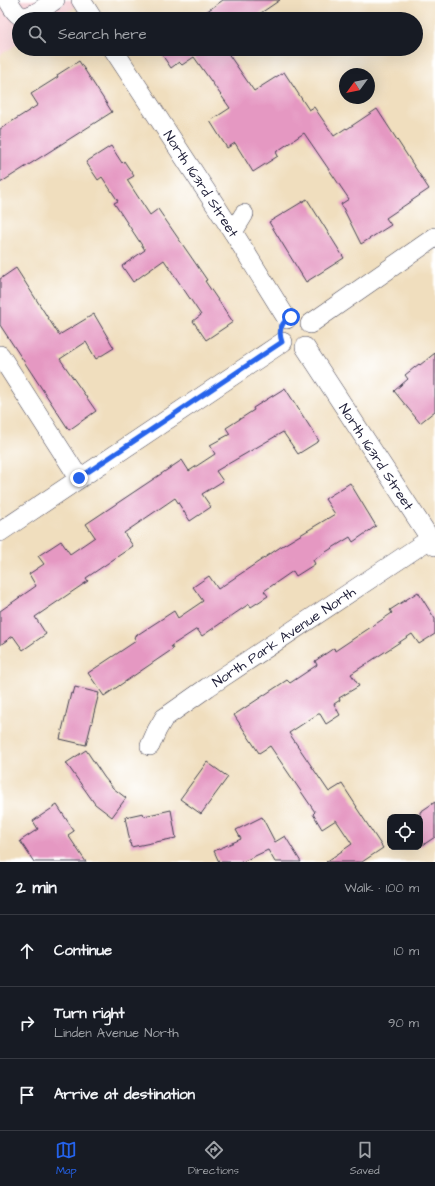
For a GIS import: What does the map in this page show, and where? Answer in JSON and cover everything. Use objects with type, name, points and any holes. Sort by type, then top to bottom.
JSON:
[{"type":"street","points":[[8,0],[16,12]]},
{"type":"street","points":[[37,12],[55,0]]},
{"type":"street","points":[[81,0],[89,12]]},
{"type":"street","name":"North 163rd Street","points":[[122,56],[287,319]]},
{"type":"street","points":[[233,232],[244,214]]},
{"type":"street","points":[[310,324],[435,237]]},
{"type":"street","points":[[300,316],[307,320],[310,324],[312,328],[312,336],[309,344],[305,347],[293,349],[289,348],[282,342],[280,329],[287,319],[300,316]]},
{"type":"street","points":[[0,532],[282,342]]},
{"type":"street","name":"North 163rd Street","points":[[305,347],[433,543]]},
{"type":"street","points":[[0,355],[79,478]]},
{"type":"street","name":"North Park Avenue North","points":[[150,746],[156,730],[164,718],[221,678],[433,543]]},
{"type":"shaded area","points":[[0,0],[86,0],[67,12],[12,12],[12,47],[0,55]]},
{"type":"building","points":[[223,0],[280,0],[262,12],[206,12]]},
{"type":"building","points":[[163,56],[230,56],[254,91],[284,72],[309,110],[314,107],[334,136],[377,109],[429,189],[386,218],[391,225],[361,244],[341,204],[349,199],[304,133],[276,152],[278,156],[253,172],[235,143],[227,148],[210,121],[230,108],[194,57],[182,65],[179,62],[171,68]]},
{"type":"building","points":[[79,61],[112,112],[0,183],[0,129],[38,105],[31,94],[58,77],[57,75]]},
{"type":"building","points":[[111,146],[122,163],[124,161],[134,176],[127,180],[150,215],[158,209],[207,280],[205,281],[233,322],[206,340],[193,321],[201,315],[164,260],[133,282],[122,266],[145,250],[114,203],[118,201],[102,177],[98,180],[86,162]]},
{"type":"building","points":[[307,199],[344,258],[306,282],[269,222]]},
{"type":"building","points":[[16,268],[59,335],[94,314],[114,348],[96,359],[86,342],[60,359],[96,411],[69,430],[0,325],[0,279]]},
{"type":"building","points":[[435,353],[435,411],[420,423],[394,391],[408,379],[405,375]]},
{"type":"building","points":[[285,388],[319,441],[298,454],[283,432],[216,471],[223,481],[202,494],[211,507],[190,521],[175,498],[124,533],[133,546],[86,578],[88,581],[35,617],[46,634],[23,650],[13,636],[0,645],[0,611],[36,586],[29,574],[44,564],[38,556],[61,541],[70,554],[95,537],[86,524],[182,460],[189,471],[215,454],[210,445],[230,434],[226,428],[254,410],[253,408]]},
{"type":"building","points":[[350,483],[376,526],[353,542],[350,537],[313,560],[315,564],[296,576],[293,571],[264,591],[268,596],[251,607],[249,604],[202,636],[197,629],[171,646],[173,649],[104,696],[88,673],[136,641],[134,637],[174,611],[178,618],[203,601],[193,587],[209,576],[218,589],[282,546],[335,514],[325,499]]},
{"type":"building","points":[[418,592],[435,619],[435,634],[419,644],[412,634],[351,674],[359,686],[339,698],[340,700],[334,704],[340,715],[326,724],[320,714],[318,714],[289,733],[329,792],[342,784],[383,848],[362,862],[326,862],[352,844],[336,820],[322,829],[313,814],[315,812],[270,746],[259,753],[234,715],[287,680],[290,683],[317,665],[315,661],[334,648],[335,651],[392,613],[390,610]]},
{"type":"building","points":[[75,687],[99,693],[86,745],[60,739],[71,693],[73,694]]},
{"type":"building","points":[[86,750],[113,788],[126,798],[112,817],[95,804],[66,763]]},
{"type":"building","points":[[207,762],[228,777],[201,814],[180,799]]},
{"type":"building","points":[[435,802],[435,837],[423,845],[423,814],[420,814],[420,812]]},
{"type":"building","points":[[57,805],[74,831],[68,835],[86,862],[34,862],[20,841],[38,829],[33,821]]},
{"type":"building","points":[[171,810],[176,838],[131,847],[125,817],[143,813],[144,816]]},
{"type":"building","points":[[262,817],[275,842],[285,836],[301,862],[275,862],[268,850],[242,862],[219,862],[214,851],[241,839],[236,830]]},
{"type":"route","points":[[79,478],[282,342],[280,329],[284,322],[291,317]]}]
